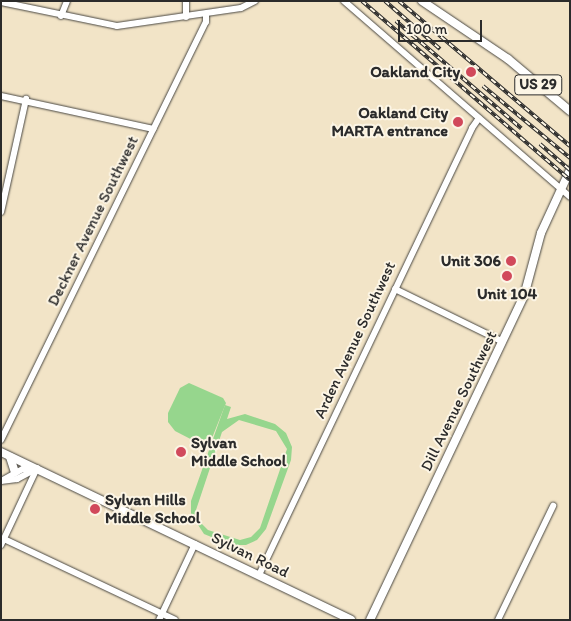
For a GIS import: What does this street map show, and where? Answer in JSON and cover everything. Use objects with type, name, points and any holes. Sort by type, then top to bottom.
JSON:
[{"type":"main road","name":"US 29","points":[[422,1],[508,59],[570,110]]},
{"type":"main road","points":[[556,100],[570,105]]},
{"type":"main road","name":"Dill Avenue Southwest","points":[[370,620],[524,296],[541,233],[570,170]]},
{"type":"main road","points":[[5,453],[15,472]]},
{"type":"main road","name":"Sylvan Road","points":[[5,453],[351,620]]},
{"type":"street","points":[[61,16],[67,1]]},
{"type":"street","points":[[186,1],[186,17]]},
{"type":"street","points":[[1,2],[61,16],[117,26],[241,8],[255,1]]},
{"type":"street","points":[[344,1],[570,197]]},
{"type":"street","name":"Deckner Avenue Southwest","points":[[1,440],[206,22],[206,14]]},
{"type":"street","points":[[1,96],[26,99],[153,129]]},
{"type":"street","points":[[1,212],[26,99]]},
{"type":"street","name":"Arden Avenue Southwest","points":[[259,575],[472,128],[480,118]]},
{"type":"street","points":[[395,289],[503,342]]},
{"type":"street","points":[[1,481],[15,472],[37,468]]},
{"type":"street","points":[[1,481],[12,480],[37,468]]},
{"type":"street","points":[[37,468],[2,542],[160,617],[175,620]]},
{"type":"street","points":[[12,480],[22,484],[26,492]]},
{"type":"street","points":[[498,620],[553,506]]},
{"type":"street","points":[[160,617],[195,544]]},
{"type":"green space","points":[[189,383],[223,398],[226,403],[208,448],[175,431],[168,422],[168,413],[180,388]]},
{"type":"green space","points":[[225,405],[231,407],[227,419],[245,414],[275,424],[286,433],[292,447],[291,460],[266,529],[257,540],[246,545],[231,545],[204,534],[191,514],[191,501]],"holes":[[[239,420],[276,431],[287,449],[260,528],[251,537],[240,540],[208,530],[199,521],[196,510],[222,432]]]},
{"type":"railway","points":[[362,1],[570,180]]},
{"type":"railway","points":[[385,1],[440,49]]},
{"type":"railway","points":[[399,1],[570,146]]},
{"type":"railway","points":[[396,21],[521,128]]},
{"type":"railway","points":[[483,86],[570,158]]},
{"type":"railway","points":[[540,144],[570,170]]},
{"type":"place","name":"Oakland City","points":[[471,72]]},
{"type":"place","name":"Oakland City MARTA entrance","points":[[458,122]]},
{"type":"place","name":"Unit 306","points":[[511,261]]},
{"type":"place","name":"Unit 104","points":[[507,276]]},
{"type":"place","name":"Sylvan Middle School","points":[[181,452]]},
{"type":"place","name":"Sylvan Hills Middle School","points":[[95,509]]}]
